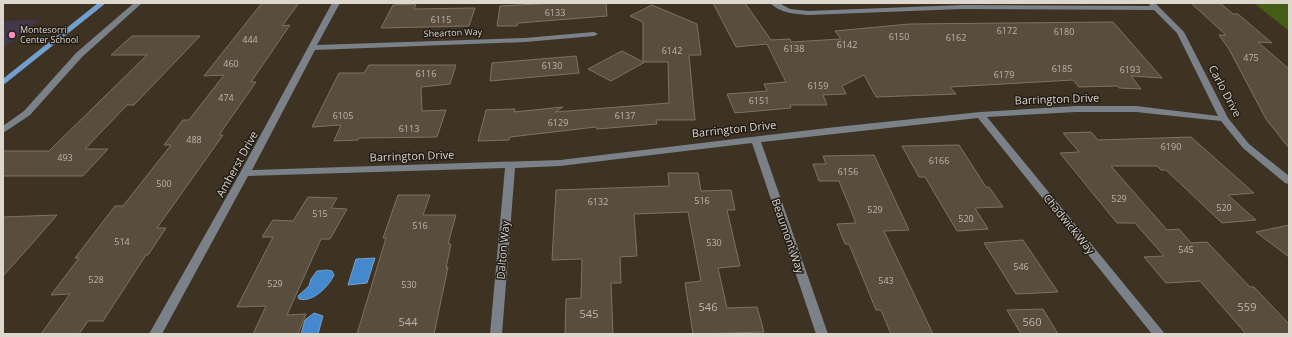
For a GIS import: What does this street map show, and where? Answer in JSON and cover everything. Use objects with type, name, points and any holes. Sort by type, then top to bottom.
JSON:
[{"type":"street","points":[[3,130],[27,113],[79,55],[138,3]]},
{"type":"street","name":"Amherst Drive","points":[[155,334],[246,173],[336,3]]},
{"type":"street","points":[[774,3],[784,9],[794,12],[988,7],[1153,5]]},
{"type":"street","name":"Carlo Drive","points":[[1153,5],[1180,32],[1224,119],[1246,146],[1289,181]]},
{"type":"street","points":[[793,20],[794,12]]},
{"type":"street","name":"Shearton Way","points":[[313,48],[525,40],[594,34]]},
{"type":"street","name":"Barrington Drive","points":[[246,173],[510,166],[560,163],[755,139],[980,115],[1076,109],[1136,109],[1224,119]]},
{"type":"street","name":"Chadwick Way","points":[[980,115],[1159,334]]},
{"type":"street","name":"Beaumont Way","points":[[755,139],[822,334]]},
{"type":"street","name":"Dalton Way","points":[[496,334],[510,166]]},
{"type":"shaded area","name":"Montesorri Center School","points":[[40,20],[3,48],[3,21]]},
{"type":"green space","points":[[1254,3],[1289,3],[1289,31]]},
{"type":"water","points":[[375,258],[367,283],[348,285],[356,259]]},
{"type":"water","points":[[317,271],[332,271],[334,275],[320,293],[304,300],[299,299],[298,296],[309,286],[311,279]]},
{"type":"water","points":[[314,313],[323,316],[318,334],[301,334],[305,320]]},
{"type":"building","points":[[262,3],[299,3],[282,26],[290,25],[251,82],[256,82],[219,135],[223,135],[157,228],[166,228],[148,255],[146,255],[103,321],[88,321],[79,334],[41,334],[70,294],[51,295],[79,258],[75,258],[115,206],[123,206],[171,145],[164,145],[183,120],[189,120],[224,75],[204,76]]},
{"type":"building","points":[[555,3],[606,3],[607,16],[518,23],[517,26],[497,26],[500,6]]},
{"type":"building","points":[[713,3],[745,3],[771,40],[790,39],[791,42],[841,39],[835,31],[909,24],[1113,22],[1162,78],[1131,76],[1141,89],[1119,88],[1118,86],[1079,87],[1073,80],[950,87],[956,94],[876,97],[864,75],[842,86],[846,94],[823,95],[827,105],[790,105],[791,108],[735,113],[727,94],[767,91],[764,84],[786,82],[767,44],[736,47]]},
{"type":"building","points":[[1191,3],[1220,3],[1233,14],[1238,14],[1272,43],[1258,42],[1289,69],[1289,148],[1266,119],[1229,49],[1219,35],[1226,35]]},
{"type":"building","points":[[416,4],[414,9],[475,8],[469,26],[381,28],[393,5]]},
{"type":"building","points":[[652,5],[697,24],[701,55],[689,55],[695,120],[656,120],[657,124],[597,129],[596,127],[510,137],[509,140],[478,141],[486,110],[515,109],[514,112],[563,107],[555,112],[669,103],[668,62],[645,62],[611,81],[588,69],[622,51],[643,62],[643,22],[630,16]]},
{"type":"building","points":[[132,36],[200,36],[134,105],[127,105],[85,149],[108,149],[83,176],[3,176],[3,151],[49,151],[147,55],[111,55]]},
{"type":"building","points":[[576,56],[579,73],[490,81],[492,63]]},
{"type":"building","points":[[369,65],[456,65],[450,84],[421,87],[422,111],[446,110],[437,137],[359,138],[358,140],[334,141],[341,125],[312,127],[339,73],[364,73]]},
{"type":"building","points":[[1091,132],[1098,140],[1191,137],[1254,193],[1228,195],[1256,220],[1222,223],[1166,170],[1161,170],[1157,166],[1111,166],[1167,230],[1179,229],[1191,243],[1207,242],[1250,287],[1254,287],[1289,324],[1289,334],[1246,334],[1200,281],[1166,283],[1144,257],[1164,256],[1135,223],[1117,223],[1060,153],[1079,152],[1063,133]]},
{"type":"building","points":[[959,145],[986,187],[989,187],[1003,207],[975,208],[988,229],[957,231],[925,177],[919,177],[902,146]]},
{"type":"building","points":[[874,155],[909,230],[884,231],[933,334],[891,334],[881,310],[876,310],[849,244],[845,244],[837,224],[856,223],[839,181],[819,181],[813,164],[826,164],[823,156]]},
{"type":"building","points":[[668,173],[698,173],[701,191],[731,190],[735,210],[727,210],[740,266],[718,268],[727,308],[757,307],[764,332],[693,334],[685,283],[701,281],[688,212],[634,214],[637,256],[620,257],[621,283],[611,283],[613,334],[565,334],[566,299],[581,298],[582,259],[552,260],[556,190],[669,186]]},
{"type":"building","points":[[398,195],[430,195],[423,215],[456,215],[448,244],[451,244],[446,268],[448,267],[434,334],[357,334],[386,238],[383,238]]},
{"type":"building","points":[[308,197],[337,198],[331,208],[347,209],[330,239],[321,239],[287,315],[306,314],[298,334],[253,334],[266,306],[237,307],[273,237],[262,237],[273,220],[293,221]]},
{"type":"building","points":[[57,215],[30,246],[3,276],[3,217]]},
{"type":"building","points":[[1289,225],[1289,257],[1256,232]]},
{"type":"building","points":[[1023,240],[1058,292],[1016,294],[984,243]]},
{"type":"building","points":[[1043,309],[1058,334],[1021,334],[1007,310]]},
{"type":"waterway","points":[[3,82],[102,3]]},
{"type":"place","name":"Montesorri Center School","points":[[12,35]]}]
